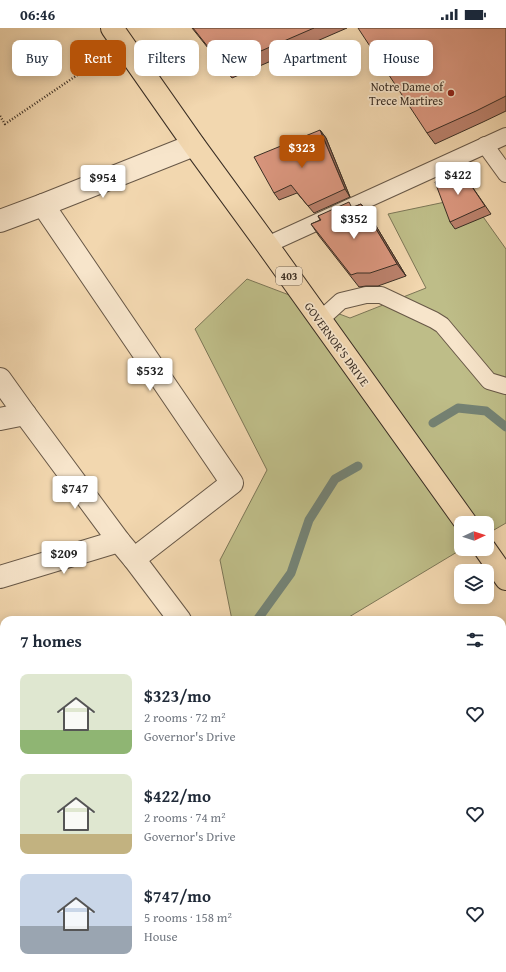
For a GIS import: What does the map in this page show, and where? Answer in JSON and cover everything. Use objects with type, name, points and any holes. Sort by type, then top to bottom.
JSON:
[{"type":"main road","name":"GOVERNOR'S DRIVE","points":[[118,36],[194,145],[461,516]]},
{"type":"main road","points":[[490,556],[506,579]]},
{"type":"street","points":[[0,221],[43,206],[194,145]]},
{"type":"street","points":[[43,206],[232,484],[134,559]]},
{"type":"street","points":[[0,379],[119,541],[177,616]]},
{"type":"street","points":[[0,419],[25,414]]},
{"type":"street","points":[[0,577],[119,541]]},
{"type":"lane","points":[[267,245],[506,136]]},
{"type":"lane","points":[[485,145],[506,174]]},
{"type":"lane","points":[[320,320],[341,301],[366,295],[381,295],[442,325],[489,381],[506,386]]},
{"type":"path","points":[[0,116],[5,124],[118,36]]},
{"type":"shaded area","points":[[469,197],[506,249],[506,523],[494,530],[494,516],[454,516],[454,554],[351,616],[231,616],[220,560],[267,470],[195,329],[247,279],[350,318],[426,288],[388,214]]},
{"type":"building","points":[[193,28],[314,28],[286,40],[269,40],[269,48],[261,51],[261,40],[207,40],[207,46]]},
{"type":"building","points":[[358,28],[506,28],[506,96],[427,133],[390,76],[433,76],[433,40],[369,40],[369,45]]},
{"type":"building","points":[[320,130],[345,189],[308,206],[291,185],[274,193],[254,157]]},
{"type":"building","points":[[462,172],[485,206],[450,222],[435,182]]},
{"type":"building","points":[[349,202],[352,208],[361,204],[397,264],[370,273],[357,273],[351,275],[311,224],[321,220],[318,216]]},
{"type":"waterway","points":[[433,423],[458,408],[486,411],[506,427]]},
{"type":"waterway","points":[[260,616],[291,573],[309,520],[335,479],[358,466]]},
{"type":"place","name":"Notre Dame of Trece Martires","points":[[451,93]]}]
